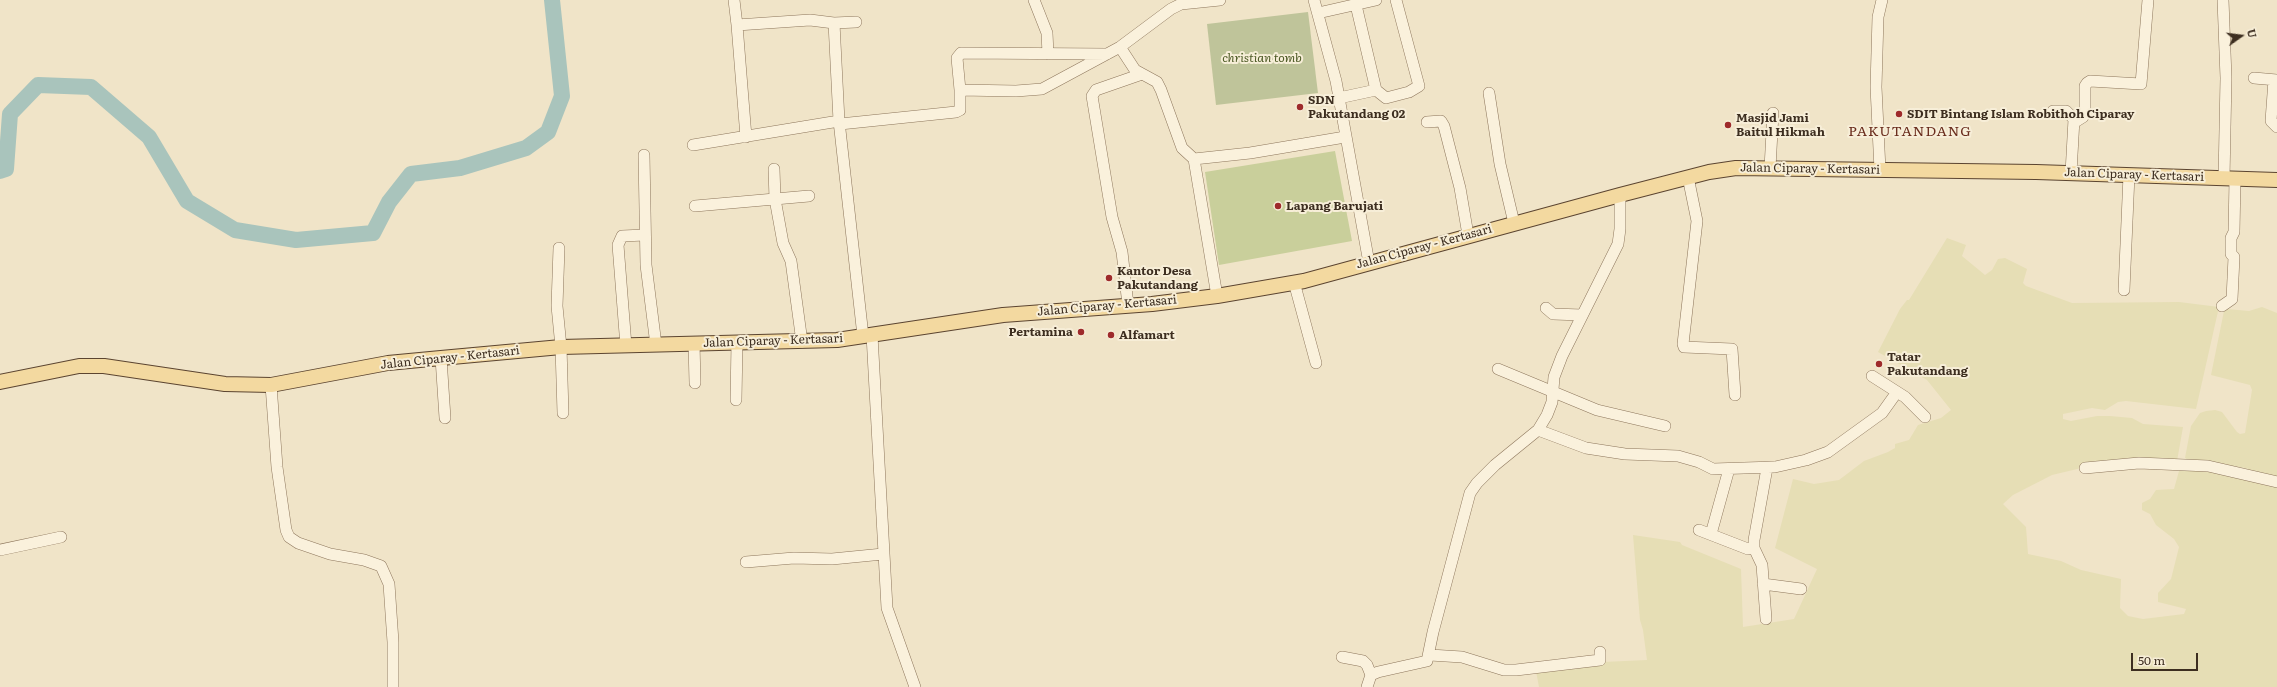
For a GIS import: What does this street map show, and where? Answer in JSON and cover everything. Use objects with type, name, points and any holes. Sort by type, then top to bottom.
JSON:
[{"type":"main road","name":"Jalan Ciparay - Kertasari","points":[[0,382],[79,366],[104,366],[224,384],[271,385],[388,363],[441,358],[561,348],[694,343],[802,342],[868,336],[1003,315],[1217,296],[1294,282],[1620,195],[1736,168],[2129,174],[2277,180]]},
{"type":"street","points":[[734,0],[746,137]]},
{"type":"street","points":[[1034,0],[1047,33],[1048,54]]},
{"type":"street","points":[[960,90],[1016,91],[1042,89],[1120,47],[1171,9],[1181,4],[1220,0]]},
{"type":"street","points":[[1314,0],[1339,98],[1369,263]]},
{"type":"street","points":[[1318,13],[1376,0]]},
{"type":"street","points":[[1356,5],[1376,90],[1386,98],[1414,90],[1419,86],[1396,0]]},
{"type":"street","points":[[1880,170],[1876,87],[1878,17],[1882,0]]},
{"type":"street","points":[[2075,122],[2083,117],[2085,110],[2085,86],[2090,81],[2141,84],[2148,0]]},
{"type":"street","points":[[2222,306],[2232,298],[2234,257],[2231,254],[2231,238],[2234,232],[2229,179],[2223,0]]},
{"type":"street","points":[[737,25],[810,20],[834,23],[856,22]]},
{"type":"street","points":[[834,23],[839,123],[868,336],[887,608],[915,687]]},
{"type":"street","points":[[1120,47],[1135,70],[1157,82],[1182,148],[1194,159],[1217,296]]},
{"type":"street","points":[[693,145],[839,123],[956,112],[960,110],[957,58],[961,53],[1107,54]]},
{"type":"street","points":[[1128,305],[1122,252],[1112,217],[1092,96],[1096,90],[1142,74]]},
{"type":"street","points":[[2254,78],[2275,80],[2271,121],[2277,127]]},
{"type":"street","points":[[1339,98],[1376,90]]},
{"type":"street","points":[[1489,94],[1500,164],[1514,223]]},
{"type":"street","points":[[2053,111],[2066,111],[2073,117],[2075,122],[2071,173]]},
{"type":"street","points":[[1770,168],[1773,113]]},
{"type":"street","points":[[1427,122],[1441,121],[1444,126],[1460,188],[1468,235]]},
{"type":"street","points":[[1194,159],[1250,153],[1345,137]]},
{"type":"street","points":[[644,155],[646,272],[656,345]]},
{"type":"street","points":[[774,169],[774,199],[783,243],[791,261],[802,342]]},
{"type":"street","points":[[2124,290],[2129,174]]},
{"type":"street","points":[[1688,178],[1697,221],[1683,344],[1684,347],[1732,349],[1735,395]]},
{"type":"street","points":[[1371,675],[1378,672],[1424,663],[1430,655],[1433,632],[1470,493],[1477,483],[1495,465],[1538,430],[1552,402],[1554,377],[1562,356],[1618,244],[1620,229],[1620,195]]},
{"type":"street","points":[[695,206],[809,196]]},
{"type":"street","points":[[626,346],[618,244],[622,236],[645,235]]},
{"type":"street","points":[[559,248],[557,306],[561,348],[563,413]]},
{"type":"street","points":[[1294,282],[1316,363]]},
{"type":"street","points":[[1546,308],[1554,314],[1582,315]]},
{"type":"street","points":[[694,343],[695,383]]},
{"type":"street","points":[[736,400],[737,343]]},
{"type":"street","points":[[441,358],[445,418]]},
{"type":"street","points":[[1498,369],[1596,410],[1665,426]]},
{"type":"street","points":[[1872,376],[1897,392],[1925,417]]},
{"type":"street","points":[[271,385],[277,467],[286,530],[289,537],[298,543],[330,554],[364,560],[381,566],[389,584],[393,642],[393,687]]},
{"type":"street","points":[[1538,430],[1586,448],[1625,454],[1678,456],[1699,462],[1713,469],[1767,468],[1806,460],[1828,452],[1882,414],[1897,392]]},
{"type":"street","points":[[2085,468],[2139,463],[2208,466],[2277,482]]},
{"type":"street","points":[[1766,619],[1762,565],[1754,548],[1754,540],[1767,468]]},
{"type":"street","points":[[1711,534],[1728,469]]},
{"type":"street","points":[[1699,530],[1748,549],[1754,548]]},
{"type":"street","points":[[0,550],[61,537]]},
{"type":"street","points":[[746,562],[794,558],[832,559],[883,554]]},
{"type":"street","points":[[1764,584],[1800,589]]},
{"type":"street","points":[[1430,655],[1462,657],[1504,670],[1516,670],[1600,660],[1600,652]]},
{"type":"street","points":[[1342,657],[1363,661],[1367,665],[1371,675],[1367,687]]},
{"type":"shaded area","points":[[1947,238],[1966,245],[1962,256],[1985,275],[1992,270],[1998,259],[2005,258],[2027,269],[2023,283],[2026,286],[2072,303],[2179,302],[2219,307],[2196,409],[2126,401],[2118,402],[2105,410],[2092,408],[2063,414],[2063,419],[2071,421],[2097,416],[2110,416],[2132,418],[2143,424],[2183,427],[2177,461],[2094,465],[2052,475],[2013,495],[2003,504],[2026,527],[2028,554],[2061,561],[2081,570],[2121,579],[2120,608],[2128,616],[2143,619],[2184,614],[2186,609],[2158,602],[2158,593],[2171,579],[2179,547],[2174,539],[2156,525],[2150,514],[2142,510],[2142,503],[2150,499],[2156,490],[2174,489],[2179,471],[2182,468],[2245,476],[2277,485],[2277,687],[1539,687],[1536,671],[1603,662],[1647,660],[1643,630],[1640,620],[1633,535],[1680,542],[1682,545],[1741,569],[1743,627],[1794,619],[1817,569],[1775,548],[1793,479],[1814,484],[1839,480],[1864,461],[1888,452],[1895,448],[1895,444],[1909,440],[1918,425],[1941,418],[1951,410],[1927,380],[1878,352],[1900,309],[1907,300],[1909,300]]},
{"type":"shaded area","points":[[2262,307],[2277,313],[2277,481],[2256,474],[2246,468],[2188,460],[2185,458],[2191,426],[2200,413],[2215,410],[2222,412],[2237,432],[2240,434],[2245,433],[2252,390],[2250,385],[2211,375],[2224,311],[2227,309],[2249,311]]},
{"type":"green space","name":"christian tomb","points":[[1308,12],[1318,93],[1216,105],[1207,24]]},
{"type":"green space","name":"Lapang Barujati","points":[[1335,151],[1352,241],[1219,265],[1205,172]]},
{"type":"waterway","points":[[0,171],[6,169],[10,114],[38,85],[91,87],[149,137],[187,201],[235,230],[296,240],[373,233],[389,202],[411,174],[460,168],[526,148],[548,132],[562,96],[552,0]]},
{"type":"place","name":"SDN Pakutandang 02","points":[[1300,107]]},
{"type":"place","name":"SDIT Bintang Islam Robithoh Ciparay","points":[[1899,114]]},
{"type":"place","name":"Masjid Jami Baitul Hikmah","points":[[1728,125]]},
{"type":"place","name":"Lapang Barujati","points":[[1278,206]]},
{"type":"place","name":"Kantor Desa Pakutandang","points":[[1109,278]]},
{"type":"place","name":"Pertamina","points":[[1081,332]]},
{"type":"place","name":"Alfamart","points":[[1111,335]]},
{"type":"place","name":"Tatar Pakutandang","points":[[1879,364]]},
{"type":"district","name":"PAKUTANDANG","points":[[1910,132]]}]
